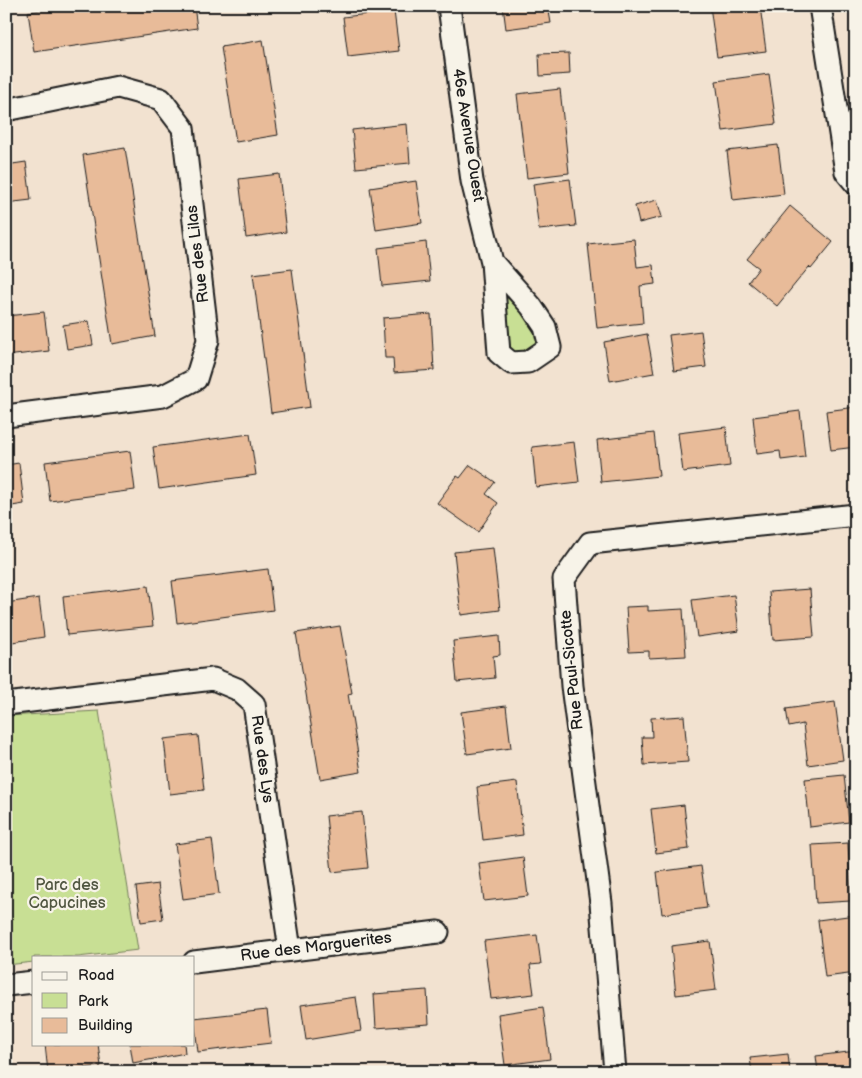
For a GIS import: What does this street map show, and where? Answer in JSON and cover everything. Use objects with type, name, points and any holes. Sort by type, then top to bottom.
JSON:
[{"type":"street","name":"46e Avenue Ouest","points":[[449,6],[472,181],[492,262]]},
{"type":"street","points":[[820,6],[846,172],[856,184]]},
{"type":"street","name":"Rue des Lilas","points":[[6,110],[118,87],[162,98],[183,128],[208,340],[196,379],[163,396],[6,416]]},
{"type":"street","name":"Rue Paul-Sicotte","points":[[615,1072],[600,903],[572,686],[564,579],[590,543],[856,515]]},
{"type":"street","name":"Rue des Lys","points":[[6,704],[212,678],[237,689],[254,704],[290,950]]},
{"type":"street","name":"Rue des Marguerites","points":[[195,962],[438,932]]},
{"type":"street","points":[[6,985],[32,982]]},
{"type":"green space","points":[[504,283],[529,314],[543,345],[513,357],[506,349]]},
{"type":"green space","name":"Parc des Capucines","points":[[99,711],[138,950],[87,956],[32,956],[32,962],[6,965],[6,716]]},
{"type":"building","points":[[66,6],[194,6],[197,28],[34,52],[28,12]]},
{"type":"building","points":[[503,6],[548,6],[551,23],[506,29]]},
{"type":"building","points":[[710,6],[760,6],[766,51],[717,57]]},
{"type":"building","points":[[394,11],[399,51],[348,57],[343,17]]},
{"type":"building","points":[[6,26],[10,53],[6,54]]},
{"type":"building","points":[[263,40],[278,135],[236,142],[221,47]]},
{"type":"building","points":[[569,53],[570,74],[540,76],[539,54]]},
{"type":"building","points":[[769,74],[776,124],[723,131],[716,81]]},
{"type":"building","points":[[560,89],[569,173],[527,178],[517,94]]},
{"type":"building","points":[[407,124],[410,163],[356,168],[352,130]]},
{"type":"building","points":[[778,145],[784,194],[733,200],[727,151]]},
{"type":"building","points":[[125,148],[155,336],[112,344],[83,155]]},
{"type":"building","points":[[26,162],[31,200],[6,203],[6,165]]},
{"type":"building","points":[[279,174],[286,232],[246,238],[239,179]]},
{"type":"building","points":[[570,179],[576,226],[539,230],[533,184]]},
{"type":"building","points":[[416,181],[422,223],[376,230],[370,188]]},
{"type":"building","points":[[657,200],[662,217],[639,223],[635,206]]},
{"type":"building","points":[[790,206],[833,242],[811,269],[809,267],[777,306],[748,282],[759,268],[747,259]]},
{"type":"building","points":[[634,239],[637,267],[653,265],[655,284],[640,286],[643,323],[597,328],[588,244]]},
{"type":"building","points":[[426,242],[430,281],[382,286],[378,248]]},
{"type":"building","points":[[292,269],[310,407],[271,413],[253,274]]},
{"type":"building","points":[[44,312],[49,351],[6,356],[6,316]]},
{"type":"building","points":[[431,314],[434,370],[394,373],[393,358],[385,358],[383,318]]},
{"type":"building","points":[[89,321],[93,345],[67,349],[63,325]]},
{"type":"building","points":[[701,331],[706,367],[674,371],[669,335]]},
{"type":"building","points":[[647,334],[654,373],[610,381],[604,342]]},
{"type":"building","points":[[856,407],[856,447],[831,450],[826,411]]},
{"type":"building","points":[[800,411],[805,457],[781,460],[780,451],[757,454],[753,417]]},
{"type":"building","points":[[726,427],[730,466],[683,472],[678,433]]},
{"type":"building","points":[[654,433],[659,476],[601,482],[597,440]]},
{"type":"building","points":[[250,434],[256,475],[159,489],[153,447]]},
{"type":"building","points":[[574,442],[579,482],[536,487],[532,447]]},
{"type":"building","points":[[130,451],[135,490],[50,501],[45,462]]},
{"type":"building","points":[[19,463],[24,504],[6,507],[6,465]]},
{"type":"building","points":[[470,465],[495,482],[486,494],[498,503],[478,532],[437,503],[457,476],[460,478]]},
{"type":"building","points":[[493,548],[500,610],[461,615],[454,552]]},
{"type":"building","points":[[268,569],[273,610],[177,623],[172,581]]},
{"type":"building","points":[[148,586],[153,626],[67,635],[63,596]]},
{"type":"building","points":[[810,589],[814,637],[773,640],[769,592]]},
{"type":"building","points":[[734,595],[739,631],[697,637],[692,600]]},
{"type":"building","points":[[39,598],[44,637],[6,643],[6,603]]},
{"type":"building","points":[[648,606],[648,611],[683,609],[686,656],[649,658],[649,651],[629,652],[626,607]]},
{"type":"building","points":[[340,626],[352,693],[348,694],[361,772],[320,779],[296,633]]},
{"type":"building","points":[[499,636],[500,655],[493,656],[495,678],[457,682],[453,641]]},
{"type":"building","points":[[835,702],[843,760],[808,765],[803,724],[789,727],[786,709]]},
{"type":"building","points":[[506,706],[511,748],[467,754],[461,712]]},
{"type":"building","points":[[684,716],[688,762],[644,765],[642,737],[652,737],[651,718]]},
{"type":"building","points":[[198,735],[204,790],[170,794],[164,739]]},
{"type":"building","points":[[844,775],[849,822],[810,827],[805,779]]},
{"type":"building","points":[[517,782],[523,835],[483,840],[477,787]]},
{"type":"building","points":[[684,805],[689,849],[656,853],[651,809]]},
{"type":"building","points":[[362,812],[368,868],[332,872],[326,816]]},
{"type":"building","points":[[212,839],[219,894],[183,899],[175,844]]},
{"type":"building","points":[[848,843],[851,901],[816,903],[812,845]]},
{"type":"building","points":[[523,857],[528,896],[484,901],[479,863]]},
{"type":"building","points":[[701,866],[707,908],[662,914],[657,872]]},
{"type":"building","points":[[158,884],[163,919],[141,922],[136,887]]},
{"type":"building","points":[[855,915],[856,973],[825,977],[818,920]]},
{"type":"building","points":[[537,935],[541,964],[530,965],[534,994],[491,999],[484,941]]},
{"type":"building","points":[[710,941],[716,990],[676,995],[671,946]]},
{"type":"building","points":[[427,990],[429,1024],[376,1028],[374,994]]},
{"type":"building","points":[[356,997],[361,1031],[306,1040],[301,1005]]},
{"type":"building","points":[[543,1007],[550,1059],[505,1065],[498,1014]]},
{"type":"building","points":[[267,1010],[271,1043],[198,1052],[195,1018]]},
{"type":"building","points":[[45,1046],[98,1046],[101,1066],[48,1072]]},
{"type":"building","points":[[130,1046],[184,1046],[185,1053],[133,1063]]},
{"type":"building","points":[[856,1051],[856,1072],[818,1072],[816,1056]]},
{"type":"building","points":[[788,1054],[790,1072],[752,1072],[750,1058]]},
{"type":"building","points":[[719,1069],[719,1072],[687,1072]]}]
